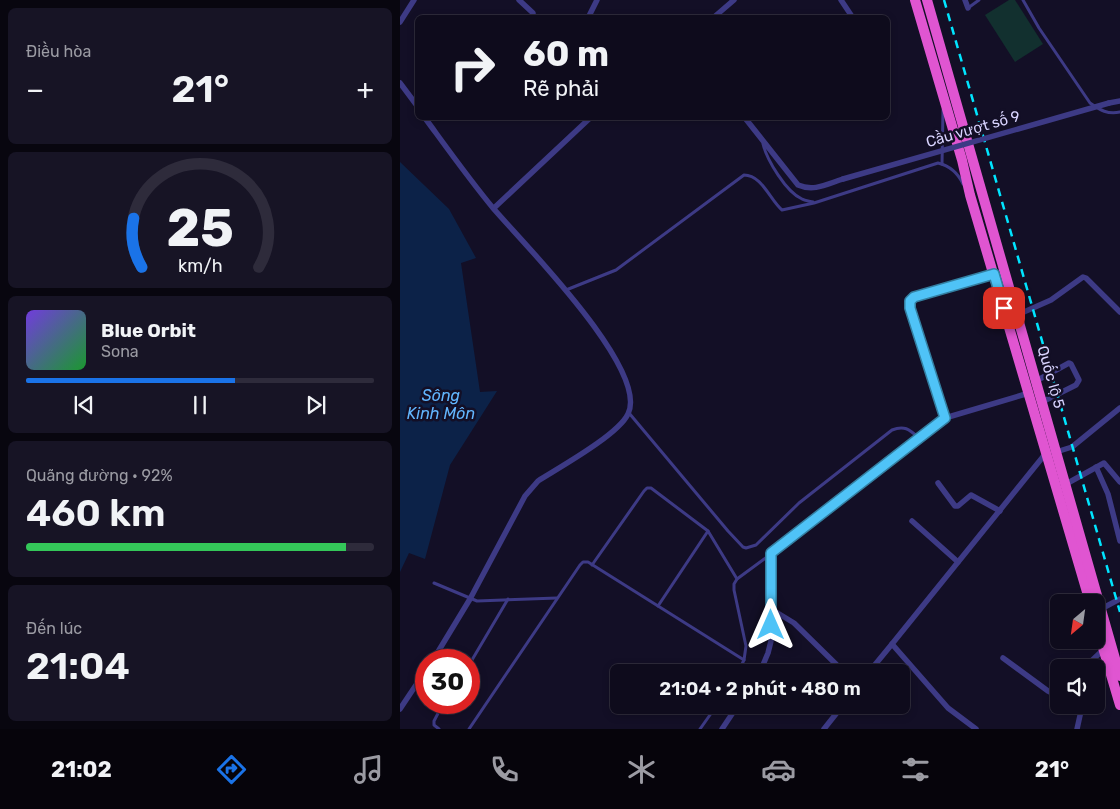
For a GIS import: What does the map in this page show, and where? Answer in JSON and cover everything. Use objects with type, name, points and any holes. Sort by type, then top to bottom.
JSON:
[{"type":"highway","name":"Quốc lộ 5","points":[[915,0],[962,160],[970,195],[1029,393],[1066,484],[1097,594]]},
{"type":"highway","name":"Quốc lộ 5","points":[[927,0],[1042,402],[1052,452],[1088,594]]},
{"type":"highway","name":"Quốc lộ 5","points":[[1105,623],[1120,676]]},
{"type":"highway","points":[[1104,649],[1120,705]]},
{"type":"street","points":[[400,22],[414,0]]},
{"type":"street","points":[[519,0],[533,15]]},
{"type":"street","points":[[590,15],[598,0]]},
{"type":"street","points":[[716,15],[734,0]]},
{"type":"street","points":[[841,0],[851,15]]},
{"type":"street","points":[[965,0],[968,8]]},
{"type":"street","points":[[400,84],[415,103]]},
{"type":"street","name":"Cầu vượt số 9","points":[[762,140],[790,177],[806,189],[812,189],[843,178],[1120,101]]},
{"type":"street","points":[[426,120],[474,185],[583,311],[620,366],[631,392],[629,413],[615,431],[538,481],[524,496],[470,599],[440,649]]},
{"type":"street","points":[[494,208],[588,120]]},
{"type":"street","points":[[747,120],[762,140]]},
{"type":"street","points":[[945,418],[910,308],[910,301],[914,297],[994,274]]},
{"type":"street","points":[[1017,315],[1051,300],[1083,277],[1120,312]]},
{"type":"street","points":[[1036,381],[1069,363],[1079,380],[1076,385],[1042,402]]},
{"type":"street","points":[[763,664],[770,641],[771,553],[945,418],[1029,393]]},
{"type":"street","points":[[876,664],[1000,511],[1052,452],[1072,447],[1120,408]]},
{"type":"street","points":[[1066,484],[1104,463],[1120,482]]},
{"type":"street","points":[[1096,467],[1108,494],[1120,541]]},
{"type":"street","points":[[938,483],[955,506],[958,506],[971,495],[974,495],[1000,511]]},
{"type":"street","points":[[912,521],[958,562]]},
{"type":"street","points":[[1105,607],[1120,599]]},
{"type":"street","points":[[771,609],[794,623],[836,664]]},
{"type":"street","points":[[892,644],[948,708],[976,729]]},
{"type":"street","points":[[1093,659],[1104,649]]},
{"type":"street","points":[[1003,658],[1050,692]]},
{"type":"street","points":[[400,710],[415,687]]},
{"type":"street","points":[[722,729],[732,714]]},
{"type":"street","points":[[824,729],[836,714]]},
{"type":"street","points":[[1077,729],[1080,714]]},
{"type":"lane","points":[[968,8],[979,0]]},
{"type":"lane","points":[[1023,0],[1039,28],[1090,103],[1103,111],[1120,112]]},
{"type":"lane","points":[[942,164],[943,94]]},
{"type":"lane","points":[[762,140],[765,153],[772,166],[790,190],[800,199],[814,203]]},
{"type":"lane","points":[[566,290],[616,270],[744,175],[750,175],[756,179],[782,210],[814,203],[938,163],[952,169],[960,177],[970,195]]},
{"type":"lane","points":[[629,413],[728,531],[746,548],[756,545],[799,503],[892,430],[905,427],[919,438]]},
{"type":"lane","points":[[592,565],[647,488],[651,488],[708,531],[737,579]]},
{"type":"lane","points":[[658,606],[708,531]]},
{"type":"lane","points":[[742,664],[746,646],[734,584],[737,579],[771,553]]},
{"type":"lane","points":[[469,729],[557,598],[584,562],[588,562],[744,660]]},
{"type":"lane","points":[[434,583],[470,599],[483,602],[508,599],[557,598]]},
{"type":"lane","points":[[478,649],[508,599]]},
{"type":"lane","points":[[438,714],[434,725],[439,729]]},
{"type":"lane","points":[[700,729],[710,714]]},
{"type":"green space","points":[[1009,0],[1015,0],[1043,44],[1015,62],[985,15]]},
{"type":"water","name":"Sông Kinh Môn","points":[[400,162],[449,209],[476,258],[461,263],[480,392],[497,391],[450,465],[425,559],[409,553],[400,572]]},
{"type":"railway","points":[[944,0],[1120,612]]},
{"type":"route","points":[[771,625],[771,553],[945,418],[910,308],[910,301],[914,297],[994,274],[1004,308]]}]
